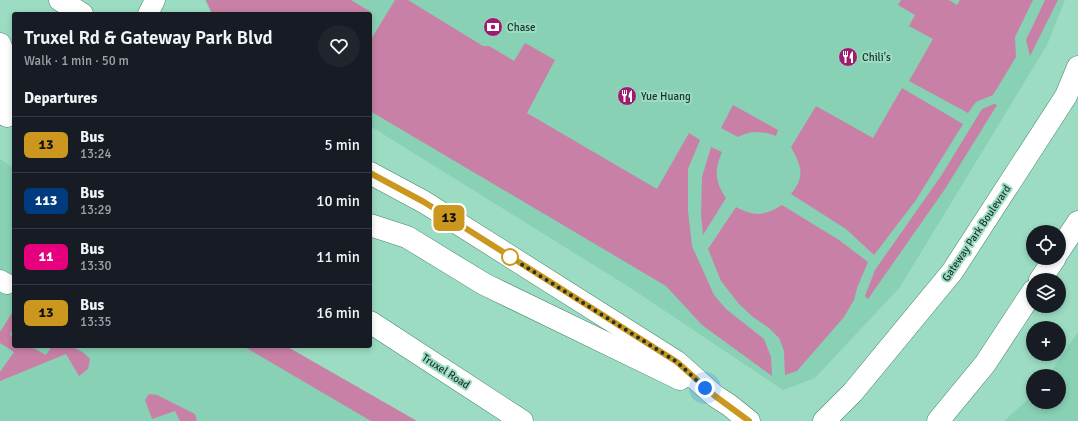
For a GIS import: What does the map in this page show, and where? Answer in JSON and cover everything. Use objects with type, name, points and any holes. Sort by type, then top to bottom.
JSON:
[{"type":"main road","points":[[60,0],[79,12]]},
{"type":"main road","points":[[0,44],[5,58],[9,115]]},
{"type":"main road","name":"Gateway Park Boulevard","points":[[824,421],[853,392],[952,272],[1066,96],[1078,67]]},
{"type":"main road","points":[[372,174],[424,202],[671,358],[715,396],[749,421]]},
{"type":"main road","points":[[1066,240],[1078,222]]},
{"type":"main road","points":[[372,226],[407,237],[484,284],[605,341],[715,396]]},
{"type":"main road","points":[[938,421],[984,364],[1026,301]]},
{"type":"main road","name":"Truxel Road","points":[[372,323],[522,421]]},
{"type":"lane","points":[[149,12],[155,0]]},
{"type":"shaded area","points":[[204,0],[1065,0],[1047,45],[900,287],[815,378],[783,390],[629,287],[372,127],[372,12],[211,12]]},
{"type":"shaded area","points":[[206,0],[351,0],[371,12],[211,12]]},
{"type":"shaded area","points":[[395,0],[408,0],[483,46],[489,46],[514,61],[525,43],[555,60],[527,113],[657,189],[689,133],[700,140],[688,169],[688,211],[692,246],[714,295],[726,309],[764,339],[771,357],[772,376],[702,325],[666,286],[372,112],[372,38]]},
{"type":"shaded area","points":[[901,0],[949,0],[957,5],[960,0],[1033,0],[1015,37],[1016,57],[993,95],[976,102],[968,113],[909,81],[933,39],[909,26],[915,15],[898,5]]},
{"type":"shaded area","points":[[1045,0],[1058,0],[1030,56],[1026,40]]},
{"type":"shaded area","points":[[902,88],[963,124],[916,200],[874,255],[846,229],[791,194],[799,182],[800,171],[791,147],[816,106],[873,138]]},
{"type":"shaded area","points":[[994,104],[997,105],[945,189],[868,299],[865,296],[875,270],[941,176],[982,109]]},
{"type":"shaded area","points":[[733,105],[778,130],[776,136],[766,133],[752,132],[738,137],[721,128]]},
{"type":"shaded area","points":[[711,147],[722,152],[719,159],[717,176],[726,198],[703,235],[701,215],[702,177]]},
{"type":"shaded area","points":[[0,159],[12,167],[12,348],[289,348],[400,421],[0,421]]},
{"type":"shaded area","points":[[782,205],[839,240],[868,262],[857,288],[854,300],[844,317],[797,371],[785,375],[784,351],[779,338],[739,304],[721,281],[708,249],[736,207],[754,214],[759,214],[765,213]]},
{"type":"shaded area","points":[[12,313],[12,332],[10,335],[12,336],[12,348],[34,348],[46,355],[51,348],[77,349],[82,351],[90,359],[88,369],[79,376],[66,354],[0,381],[0,372],[14,352],[0,343],[0,332]]},
{"type":"shaded area","points":[[1078,332],[1078,421],[1004,421],[1026,401],[1026,409],[1066,409],[1066,369],[1053,369],[1058,361],[1066,361],[1066,350]]},
{"type":"shaded area","points":[[246,348],[289,348],[417,421],[371,421]]},
{"type":"shaded area","points":[[149,394],[157,395],[195,414],[197,421],[180,421],[175,411],[152,419],[145,400]]},
{"type":"bus line","name":"13","points":[[372,174],[424,202],[677,362],[715,396],[749,421]]},
{"type":"place","name":"Chase","points":[[493,27]]},
{"type":"place","name":"Chili's","points":[[848,57]]},
{"type":"place","name":"Yue Huang","points":[[627,96]]},
{"type":"route","points":[[510,257],[677,362],[705,388]]}]
